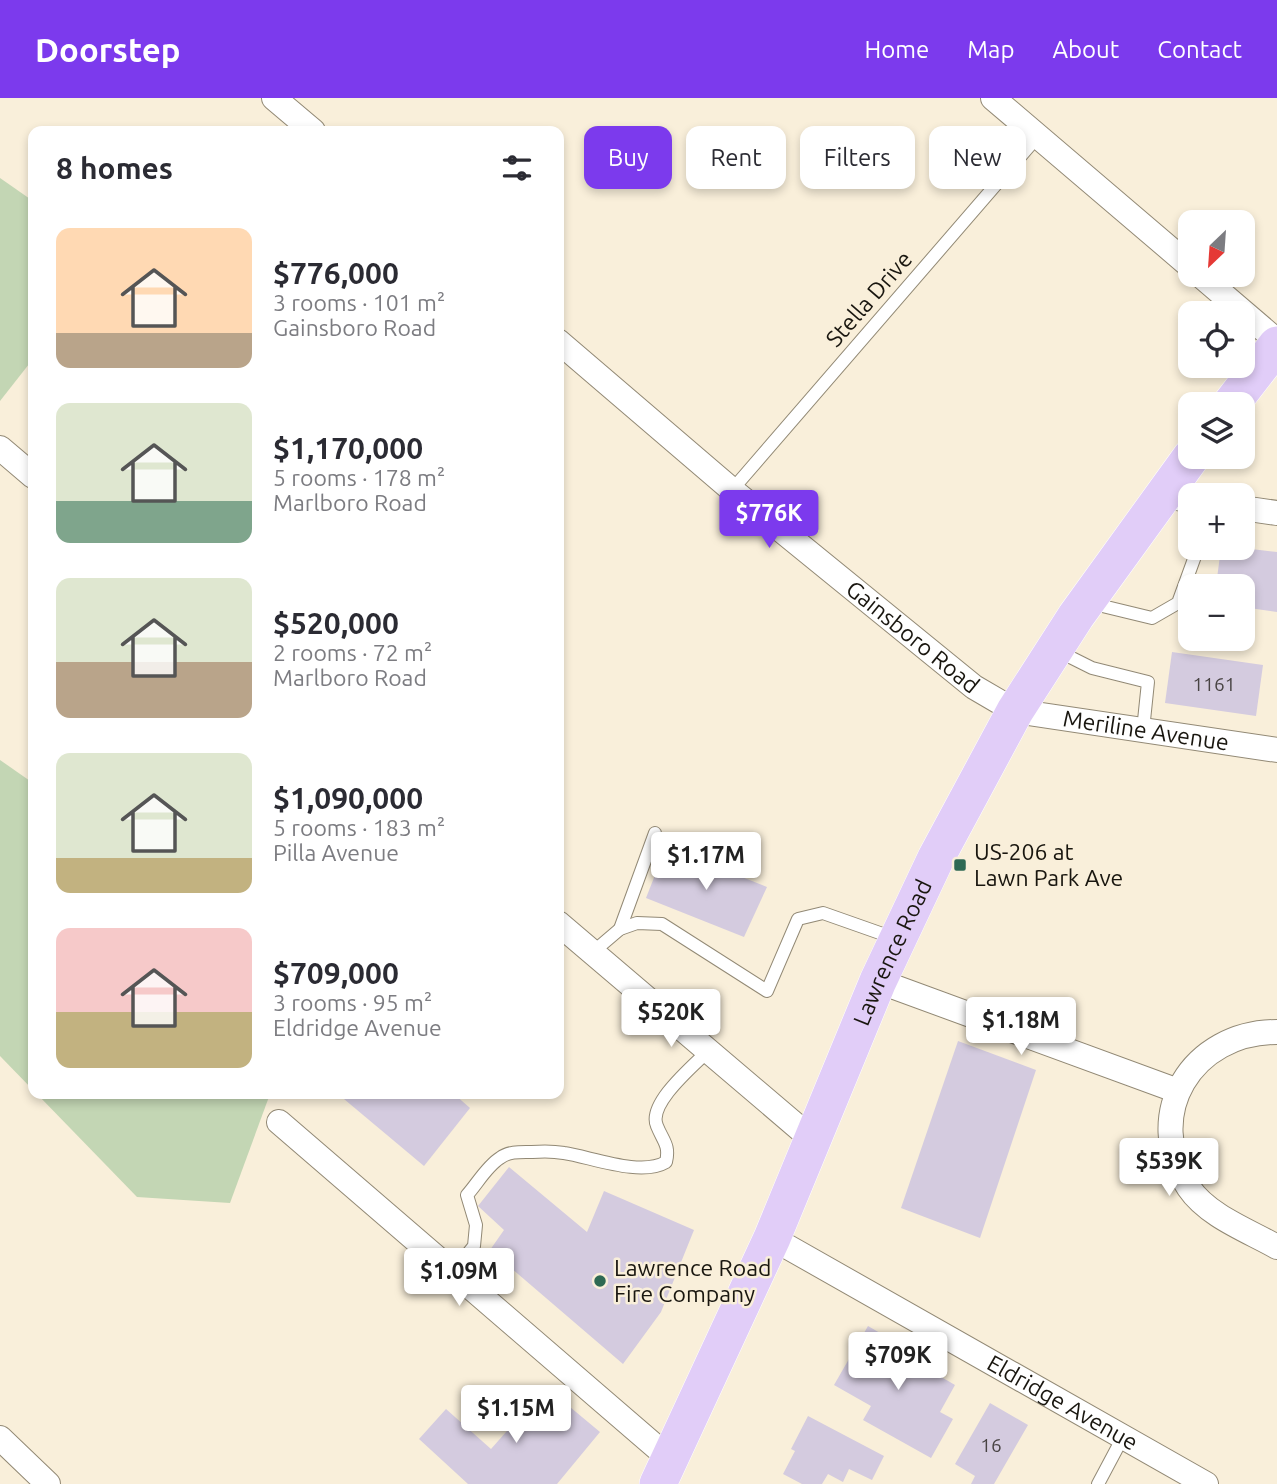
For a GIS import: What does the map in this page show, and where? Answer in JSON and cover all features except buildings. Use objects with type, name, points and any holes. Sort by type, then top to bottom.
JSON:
[{"type":"main road","points":[[1240,392],[1277,343]]},
{"type":"main road","name":"Lawrence Road","points":[[664,1471],[772,1238],[878,981],[936,858],[1015,711],[1086,602],[1176,498],[1187,469]]},
{"type":"street","points":[[274,98],[307,126]]},
{"type":"street","points":[[993,98],[1178,256]]},
{"type":"street","points":[[1214,287],[1277,343]]},
{"type":"street","name":"Gainsboro Road","points":[[564,346],[732,490],[974,687],[1015,711]]},
{"type":"street","points":[[0,448],[28,472]]},
{"type":"street","points":[[1255,510],[1277,513]]},
{"type":"street","name":"Meriline Avenue","points":[[1015,711],[1277,750]]},
{"type":"street","points":[[564,928],[813,1140]]},
{"type":"street","points":[[878,981],[1178,1091]]},
{"type":"street","points":[[1277,1032],[1236,1037],[1210,1051],[1192,1069],[1178,1091],[1172,1113],[1171,1138],[1177,1167],[1191,1190],[1209,1208],[1277,1247]]},
{"type":"street","points":[[279,1122],[453,1272],[664,1471]]},
{"type":"street","name":"Eldridge Avenue","points":[[772,1238],[1206,1484]]},
{"type":"street","points":[[0,1438],[48,1484]]},
{"type":"lane","name":"Stella Drive","points":[[732,490],[1038,136]]},
{"type":"lane","points":[[1086,602],[1152,618],[1178,603],[1194,560]]},
{"type":"lane","points":[[1055,649],[1092,668],[1149,682],[1143,730]]},
{"type":"lane","points":[[620,929],[654,833]]},
{"type":"lane","points":[[593,952],[620,929],[637,923],[662,924],[767,991],[798,919],[823,913],[898,939]]},
{"type":"lane","points":[[453,1272],[474,1246],[475,1226],[467,1195],[500,1158],[514,1152],[547,1151],[634,1166],[659,1167],[666,1162],[668,1151],[655,1123],[659,1102],[708,1051]]},
{"type":"lane","points":[[1098,1484],[1123,1437]]},
{"type":"green space","points":[[0,178],[28,198],[28,365],[0,401]]},
{"type":"green space","points":[[0,760],[28,780],[28,1085],[0,1056]]},
{"type":"green space","points":[[42,1099],[268,1099],[230,1203],[137,1197]]},
{"type":"place","name":"US-206 at Lawn Park Ave","points":[[960,865]]},
{"type":"place","name":"Lawrence Road Fire Company","points":[[600,1281]]}]
